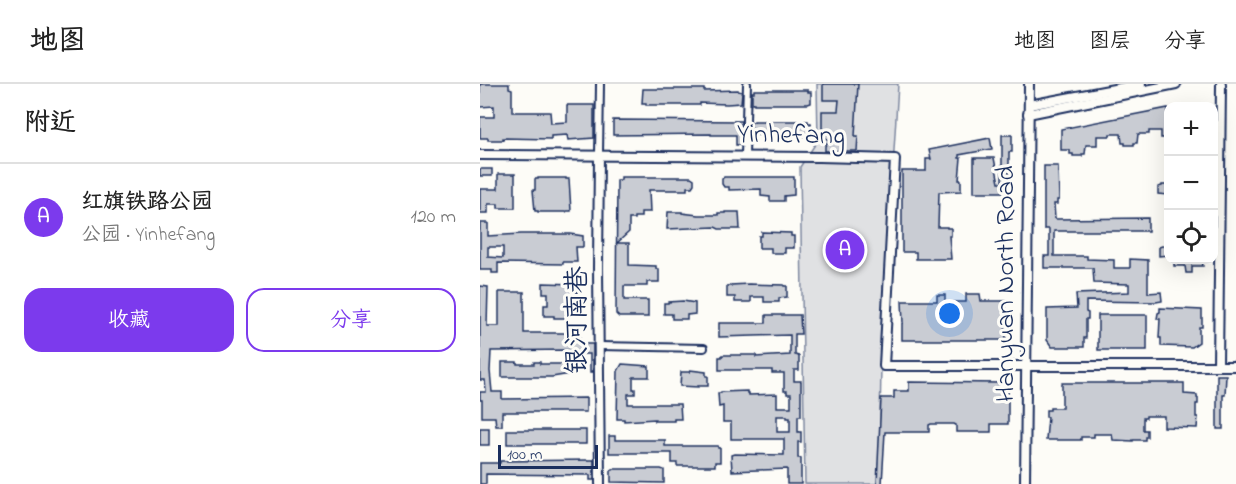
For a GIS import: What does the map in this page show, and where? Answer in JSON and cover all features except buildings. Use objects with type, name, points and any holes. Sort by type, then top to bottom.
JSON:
[{"type":"street","points":[[600,84],[600,155]]},
{"type":"street","points":[[746,156],[747,84]]},
{"type":"street","name":"Hanyuan North Road","points":[[1025,484],[1029,84]]},
{"type":"street","points":[[1028,109],[1141,84]]},
{"type":"street","points":[[1028,109],[1176,84]]},
{"type":"street","points":[[1218,366],[1221,84]]},
{"type":"street","name":"Yinhefang","points":[[480,155],[895,159],[884,366],[1026,366]]},
{"type":"street","name":"银河南巷","points":[[600,155],[600,484]]},
{"type":"street","points":[[599,346],[704,348]]},
{"type":"street","points":[[1026,366],[1236,366]]},
{"type":"shaded area","points":[[817,84],[898,84],[881,365],[879,484],[805,484],[800,167],[818,140]]},
{"type":"place","name":"红旗铁路公园","points":[[845,250]]}]
